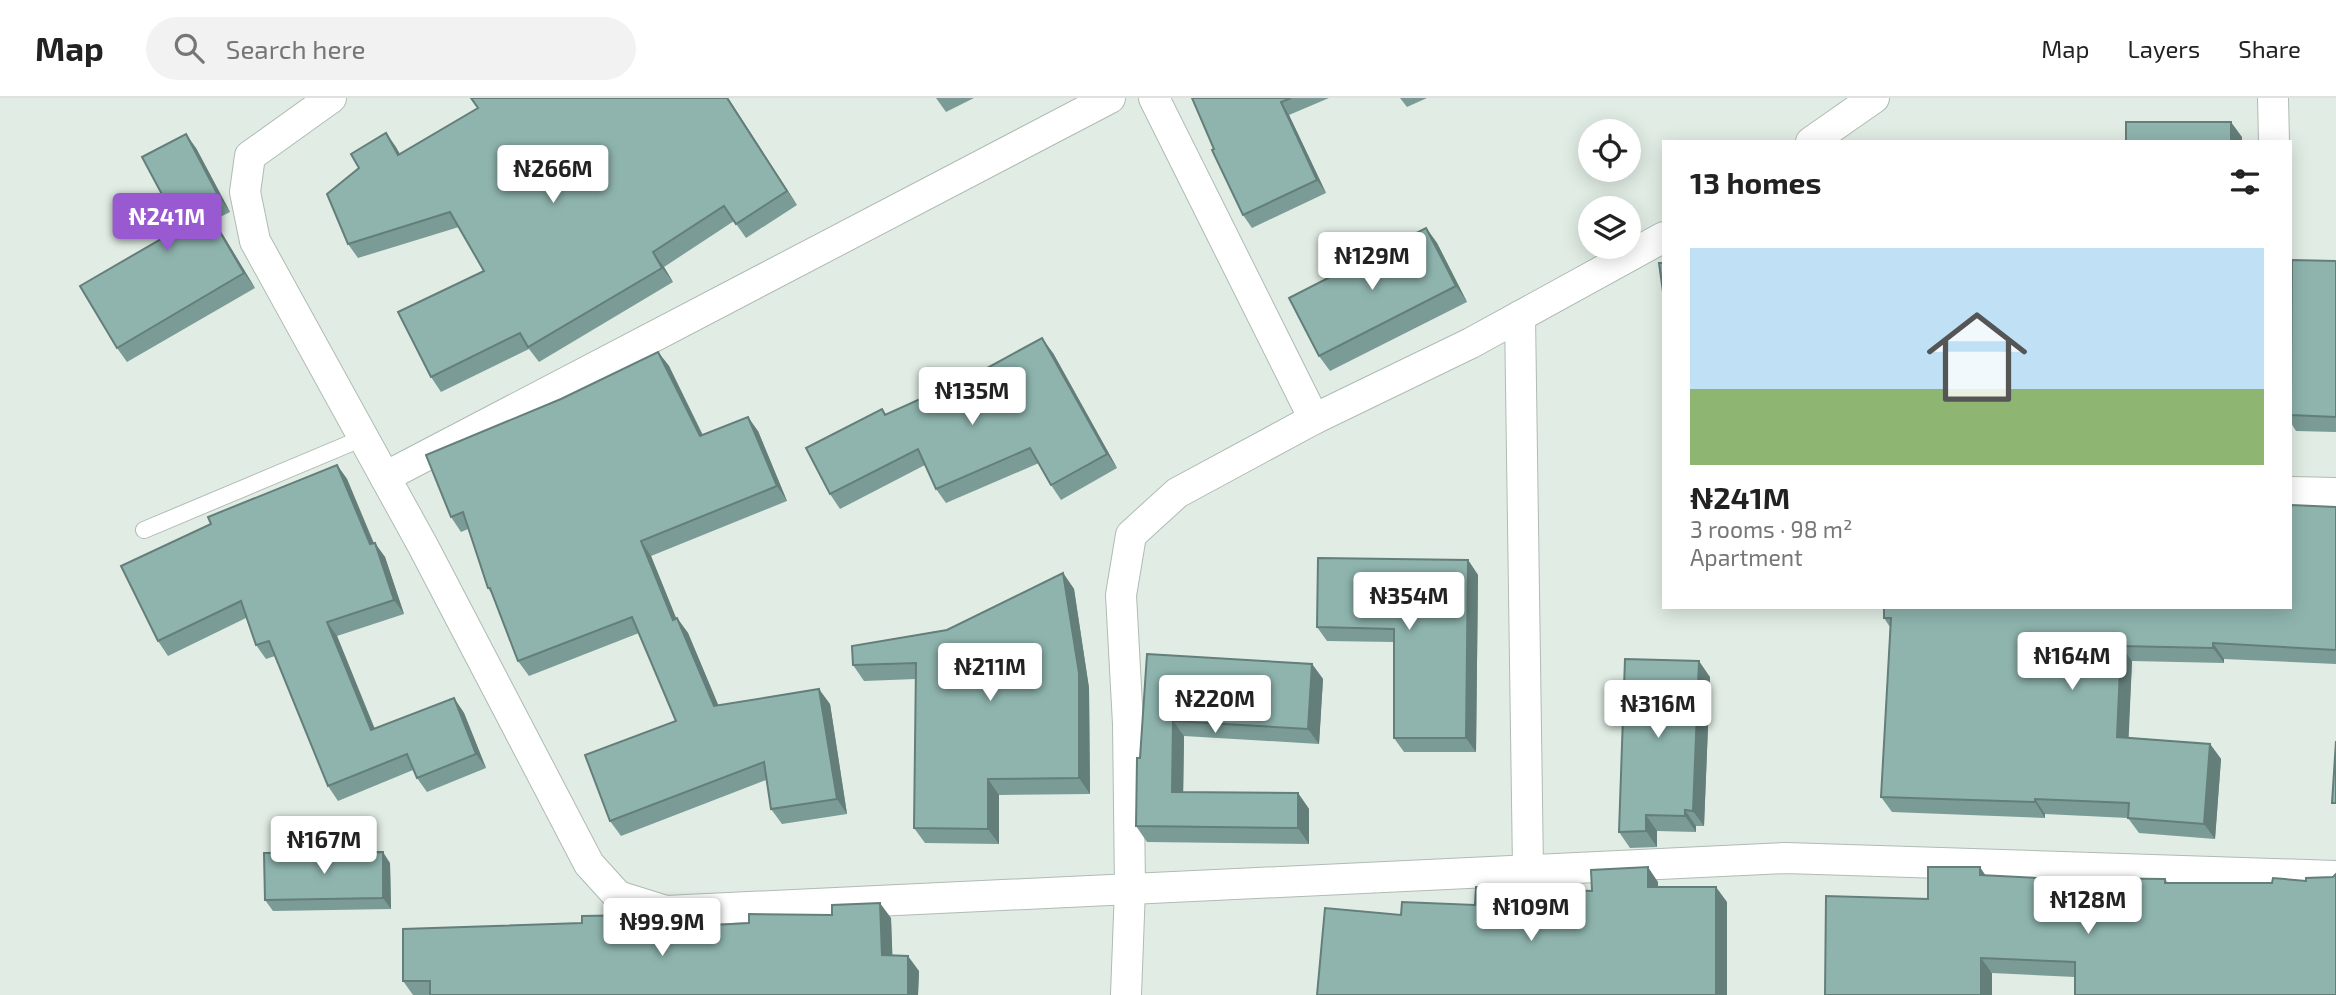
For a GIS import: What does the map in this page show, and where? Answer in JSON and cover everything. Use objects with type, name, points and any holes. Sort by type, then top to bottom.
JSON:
[{"type":"street","points":[[331,98],[250,156],[245,192],[255,241],[385,477],[589,864],[618,896],[666,911],[1786,858],[2336,876]]},
{"type":"street","points":[[385,477],[1110,98]]},
{"type":"street","points":[[1154,98],[1314,419]]},
{"type":"street","points":[[1814,140],[1874,98]]},
{"type":"street","points":[[2273,98],[2274,140]]},
{"type":"street","points":[[1126,995],[1130,888],[1128,724],[1121,594],[1131,535],[1177,493],[1314,419],[1471,343],[1662,238]]},
{"type":"street","points":[[1520,316],[1528,869]]},
{"type":"street","points":[[2292,492],[2336,493]]},
{"type":"lane","points":[[144,530],[363,438]]},
{"type":"building","points":[[471,98],[727,98],[787,191],[736,224],[724,206],[653,252],[662,268],[528,347],[520,333],[431,377],[398,312],[484,271],[450,212],[348,244],[327,194],[359,168],[351,154],[386,133],[398,155],[478,108]]},
{"type":"building","points":[[1192,98],[1291,98],[1281,102],[1317,180],[1243,215],[1212,150],[1214,149]]},
{"type":"building","points":[[2126,122],[2231,122],[2231,140],[2126,140]]},
{"type":"building","points":[[186,134],[219,197],[204,205],[244,273],[117,348],[80,286],[180,228],[142,157]]},
{"type":"building","points":[[1426,228],[1456,286],[1319,356],[1289,298]]},
{"type":"building","points":[[2292,260],[2336,261],[2336,417],[2292,415]]},
{"type":"building","points":[[1659,263],[1662,263],[1662,285]]},
{"type":"building","points":[[1042,338],[1107,454],[1051,485],[1030,448],[936,489],[918,449],[830,494],[806,448],[882,409],[885,415],[980,372]]},
{"type":"building","points":[[658,352],[700,436],[748,417],[777,486],[641,541],[673,620],[677,618],[714,706],[819,689],[837,799],[771,809],[764,762],[610,821],[585,755],[676,721],[632,617],[518,661],[488,588],[463,512],[451,517],[426,455],[561,399]]},
{"type":"building","points":[[337,465],[370,544],[375,543],[394,600],[327,622],[371,730],[454,698],[476,754],[417,778],[407,754],[328,786],[269,641],[256,645],[241,601],[158,641],[121,566],[211,524],[208,517]]},
{"type":"building","points":[[2292,505],[2336,507],[2336,650],[2213,643],[2213,648],[2121,646],[2117,737],[2210,744],[2204,824],[2128,818],[2129,803],[1881,797],[1891,618],[1884,618],[1884,609],[2292,609]]},
{"type":"building","points":[[1318,558],[1468,560],[1466,738],[1394,738],[1394,629],[1317,627]]},
{"type":"building","points":[[1063,573],[1079,673],[1079,778],[988,779],[988,829],[914,828],[916,663],[853,665],[852,646],[947,630]]},
{"type":"building","points":[[1147,654],[1312,664],[1308,729],[1173,721],[1172,792],[1298,793],[1298,828],[1136,826],[1137,758],[1140,758]]},
{"type":"building","points":[[1625,659],[1699,661],[1693,811],[1685,810],[1685,816],[1646,815],[1646,831],[1619,832]]},
{"type":"building","points":[[2336,741],[2336,803],[2332,803]]},
{"type":"building","points":[[383,852],[383,898],[265,900],[264,853]]},
{"type":"building","points":[[1648,867],[1648,887],[1716,887],[1716,995],[1317,995],[1325,908],[1401,915],[1402,902],[1475,905],[1476,887],[1592,891],[1591,870]]},
{"type":"building","points":[[1928,867],[1980,867],[1980,875],[2077,880],[2165,879],[2165,883],[2272,883],[2273,878],[2306,881],[2306,878],[2333,877],[2336,874],[2336,995],[2075,995],[2075,962],[1981,958],[1981,995],[1825,995],[1826,896],[1928,899]]},
{"type":"building","points":[[880,903],[882,955],[908,956],[908,995],[430,995],[430,981],[403,981],[403,929],[582,923],[582,916],[642,915],[641,929],[749,923],[749,914],[832,915],[832,905]]}]
